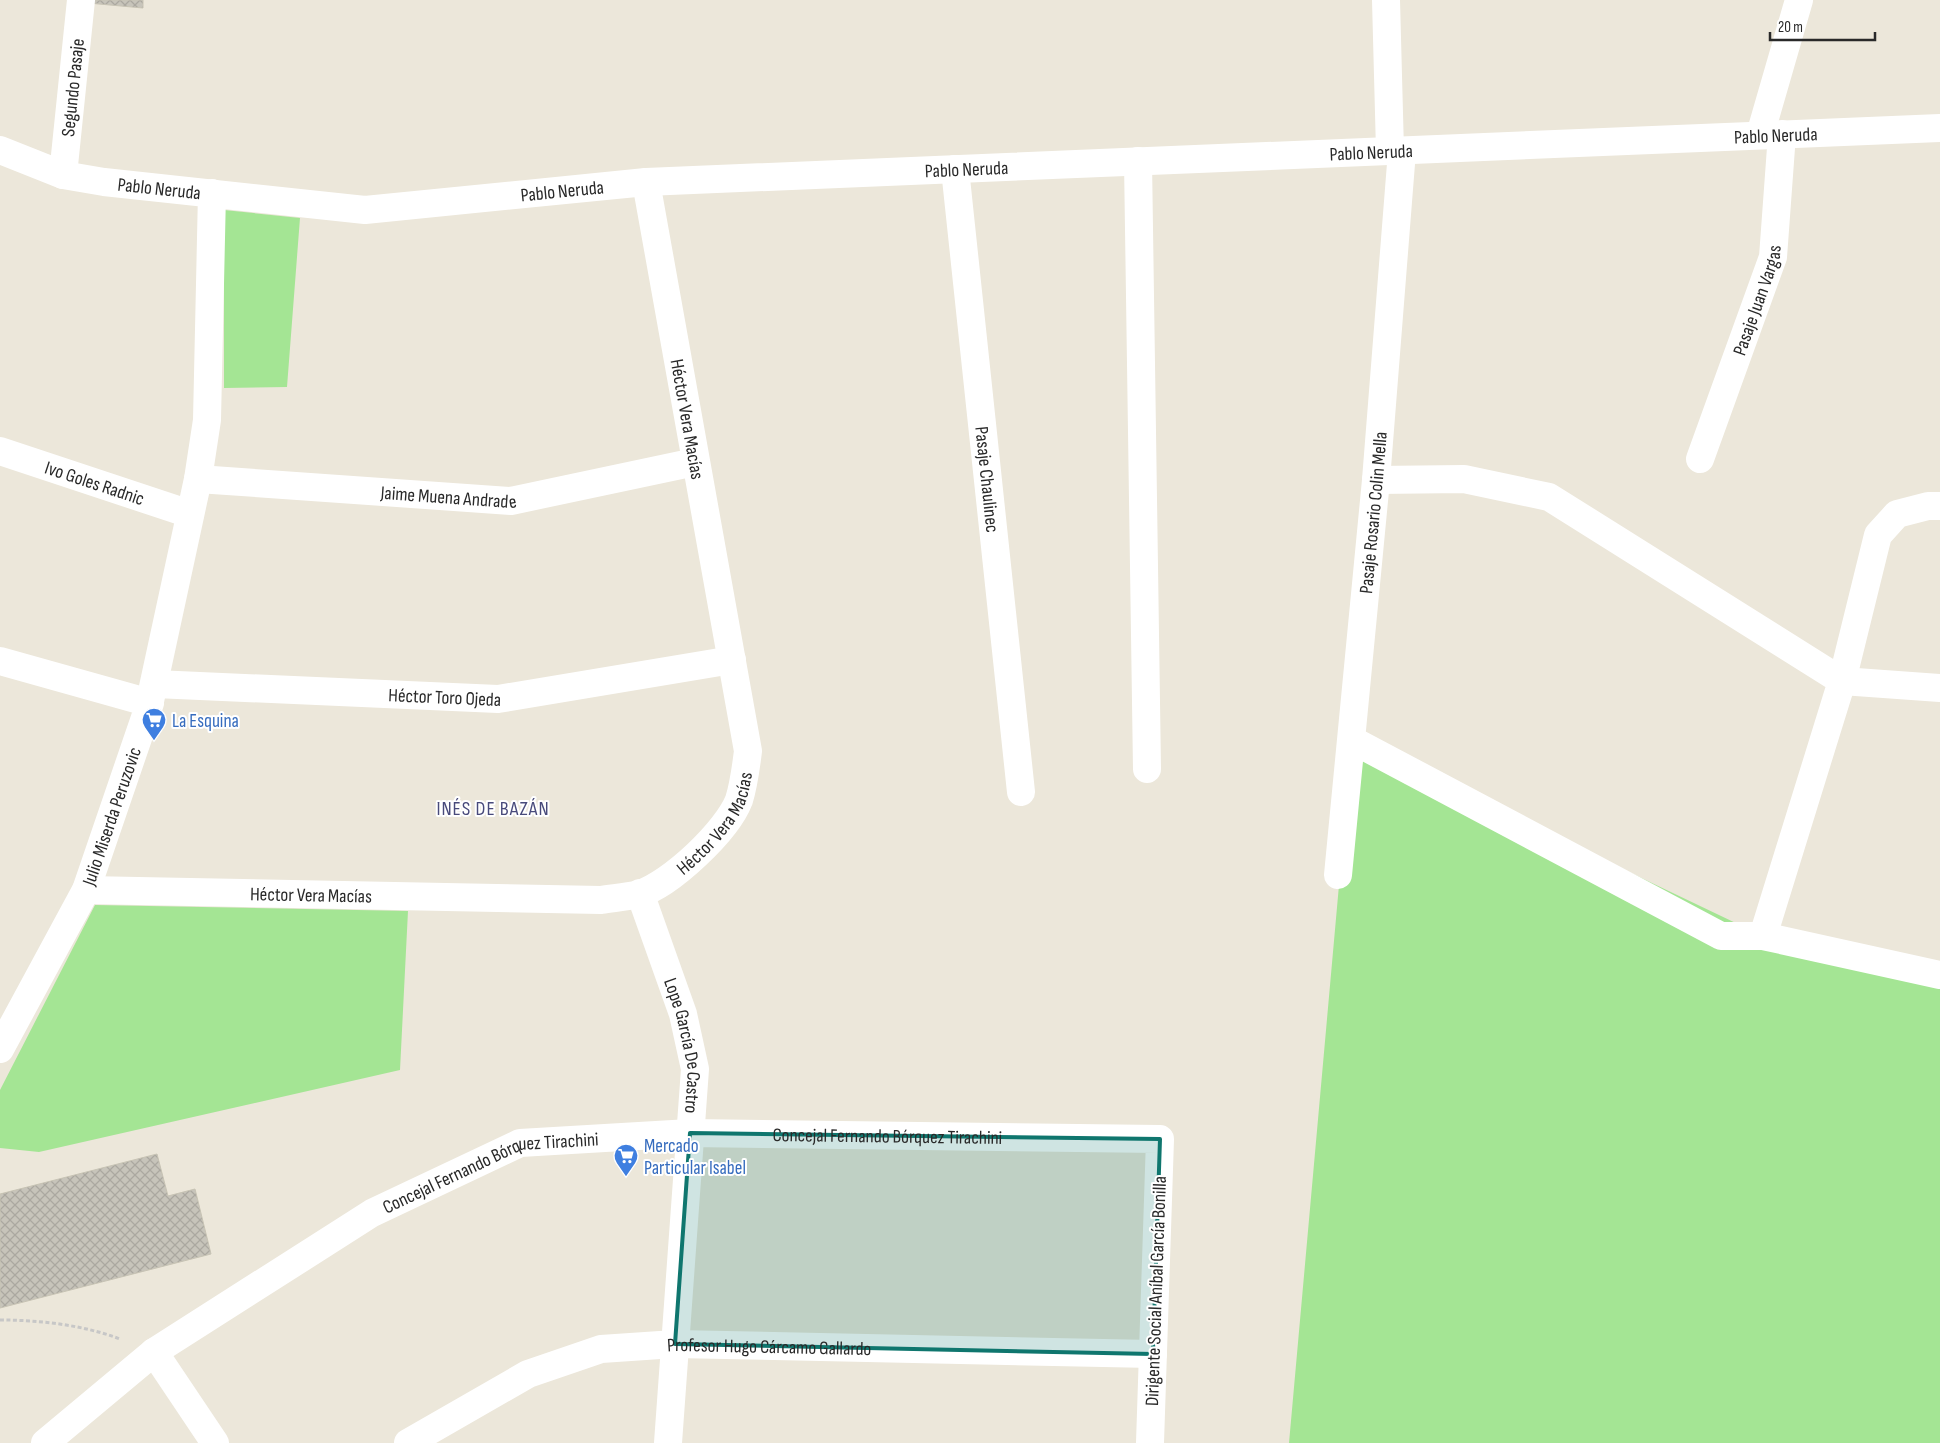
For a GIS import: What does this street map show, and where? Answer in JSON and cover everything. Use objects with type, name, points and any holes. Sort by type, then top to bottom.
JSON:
[{"type":"street","name":"Segundo Pasaje","points":[[63,175],[81,0]]},
{"type":"street","name":"Pasaje Rosario Colin Mella","points":[[1338,875],[1376,480],[1396,151],[1386,0]]},
{"type":"street","name":"Pasaje Juan Vargas","points":[[1700,459],[1772,257],[1771,135],[1800,0]]},
{"type":"street","name":"Pablo Neruda","points":[[0,150],[63,175],[104,182],[365,210],[646,182],[1940,128]]},
{"type":"street","points":[[1138,161],[1147,769]]},
{"type":"street","name":"Pasaje Chaulinec","points":[[956,169],[1021,792]]},
{"type":"street","name":"Héctor Vera Macías","points":[[86,890],[601,900],[640,894],[677,872],[695,856],[738,802],[745,777],[748,751],[646,182]]},
{"type":"street","name":"Julio Miserda Peruzovic","points":[[0,1049],[86,890],[152,693],[198,479],[207,420],[212,193]]},
{"type":"street","name":"Ivo Goles Radnic","points":[[0,451],[190,514]]},
{"type":"street","name":"Jaime Muena Andrade","points":[[198,479],[511,501],[696,462]]},
{"type":"street","points":[[1376,480],[1464,480],[1549,497],[1842,681],[1940,688]]},
{"type":"street","points":[[1763,936],[1842,681],[1878,536],[1897,514],[1928,506],[1940,506]]},
{"type":"street","name":"Héctor Toro Ojeda","points":[[0,661],[152,693],[498,699],[732,660]]},
{"type":"street","points":[[1352,740],[1721,936],[1763,936],[1940,975]]},
{"type":"street","name":"Lope García De Castro","points":[[640,894],[683,1014],[695,1069],[668,1443]]},
{"type":"street","name":"Concejal Fernando Bórquez Tirachini","points":[[45,1443],[154,1352],[372,1212],[520,1143],[690,1133],[1160,1139]]},
{"type":"street","name":"Dirigente Social Aníbal García Bonilla","points":[[1150,1443],[1160,1139]]},
{"type":"street","name":"Profesor Hugo Cárcamo Gallardo","points":[[408,1443],[528,1374],[601,1349],[675,1344],[1153,1354]]},
{"type":"street","points":[[154,1352],[215,1443]]},
{"type":"path","points":[[0,1320],[96,1330],[154,1352]]},
{"type":"highlighted area","points":[[690,1133],[1160,1139],[1153,1354],[675,1344]]},
{"type":"green space","points":[[224,210],[300,218],[287,387],[224,388]]},
{"type":"green space","points":[[1352,740],[1763,936],[1940,979],[1940,1443],[1289,1443]]},
{"type":"green space","points":[[95,905],[408,911],[400,1070],[39,1152],[0,1148],[0,1090]]},
{"type":"building","points":[[89,0],[143,0],[143,8],[88,3]]},
{"type":"building","points":[[157,1154],[168,1196],[195,1189],[211,1254],[0,1308],[0,1194]]},
{"type":"place","name":"La Esquina","points":[[154,741]]},
{"type":"place","name":"Mercado Particular Isabel","points":[[626,1177]]},
{"type":"district","name":"INÉS DE BAZÁN","points":[[493,808]]}]
